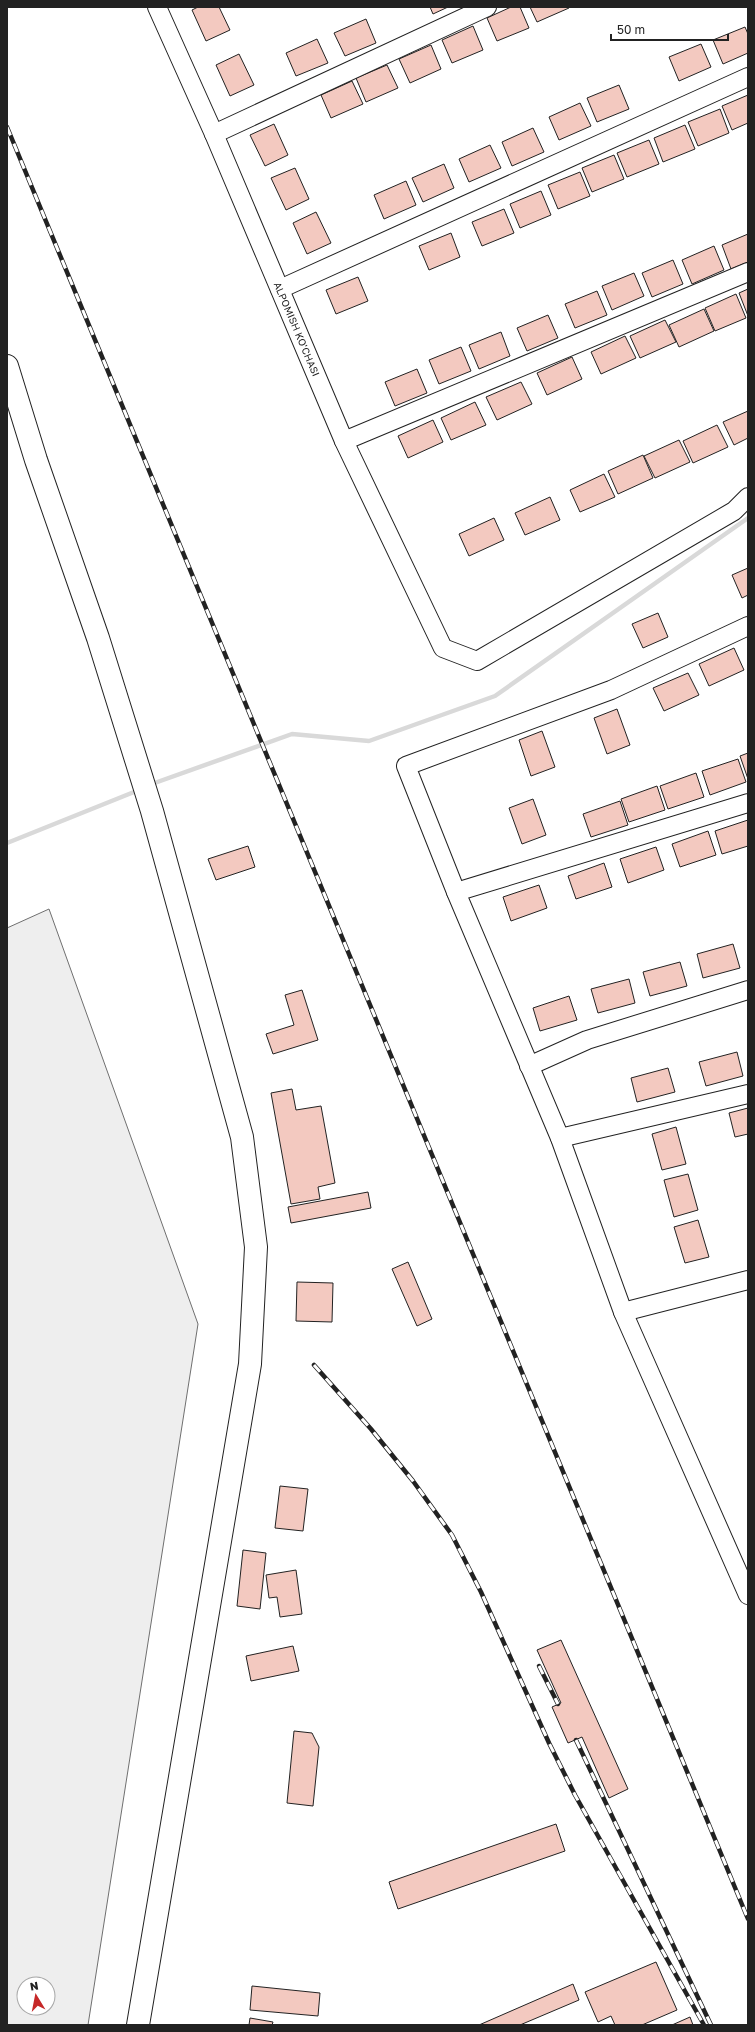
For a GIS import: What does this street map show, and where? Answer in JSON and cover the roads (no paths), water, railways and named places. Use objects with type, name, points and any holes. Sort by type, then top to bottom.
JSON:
[{"type":"main road","points":[[7,366],[36,460],[98,638],[152,811],[242,1137],[256,1247],[250,1364],[138,2025]]},
{"type":"street","name":"ALPOMISH KO'CHASI","points":[[156,7],[214,134],[344,441],[443,648],[477,661],[734,511],[748,497]]},
{"type":"street","points":[[214,134],[487,7]]},
{"type":"street","points":[[280,289],[748,77]]},
{"type":"street","points":[[344,441],[748,272]]},
{"type":"street","points":[[748,626],[611,690],[406,766],[456,892],[560,1138],[623,1312],[748,1595]]},
{"type":"street","points":[[456,892],[748,803]]},
{"type":"street","points":[[529,1066],[587,1040],[748,990]]},
{"type":"street","points":[[560,1138],[748,1094]]},
{"type":"street","points":[[623,1312],[748,1280]]},
{"type":"waterway","points":[[149,785],[292,734],[369,741],[495,696],[748,518]]},
{"type":"waterway","points":[[7,843],[139,790]]},
{"type":"railway","points":[[7,127],[748,1919]]},
{"type":"railway","points":[[314,1365],[371,1429],[413,1481],[452,1535],[481,1592],[549,1743],[575,1795],[704,2025]]},
{"type":"railway","points":[[539,1666],[558,1704]]},
{"type":"railway","points":[[576,1740],[711,2025]]}]
